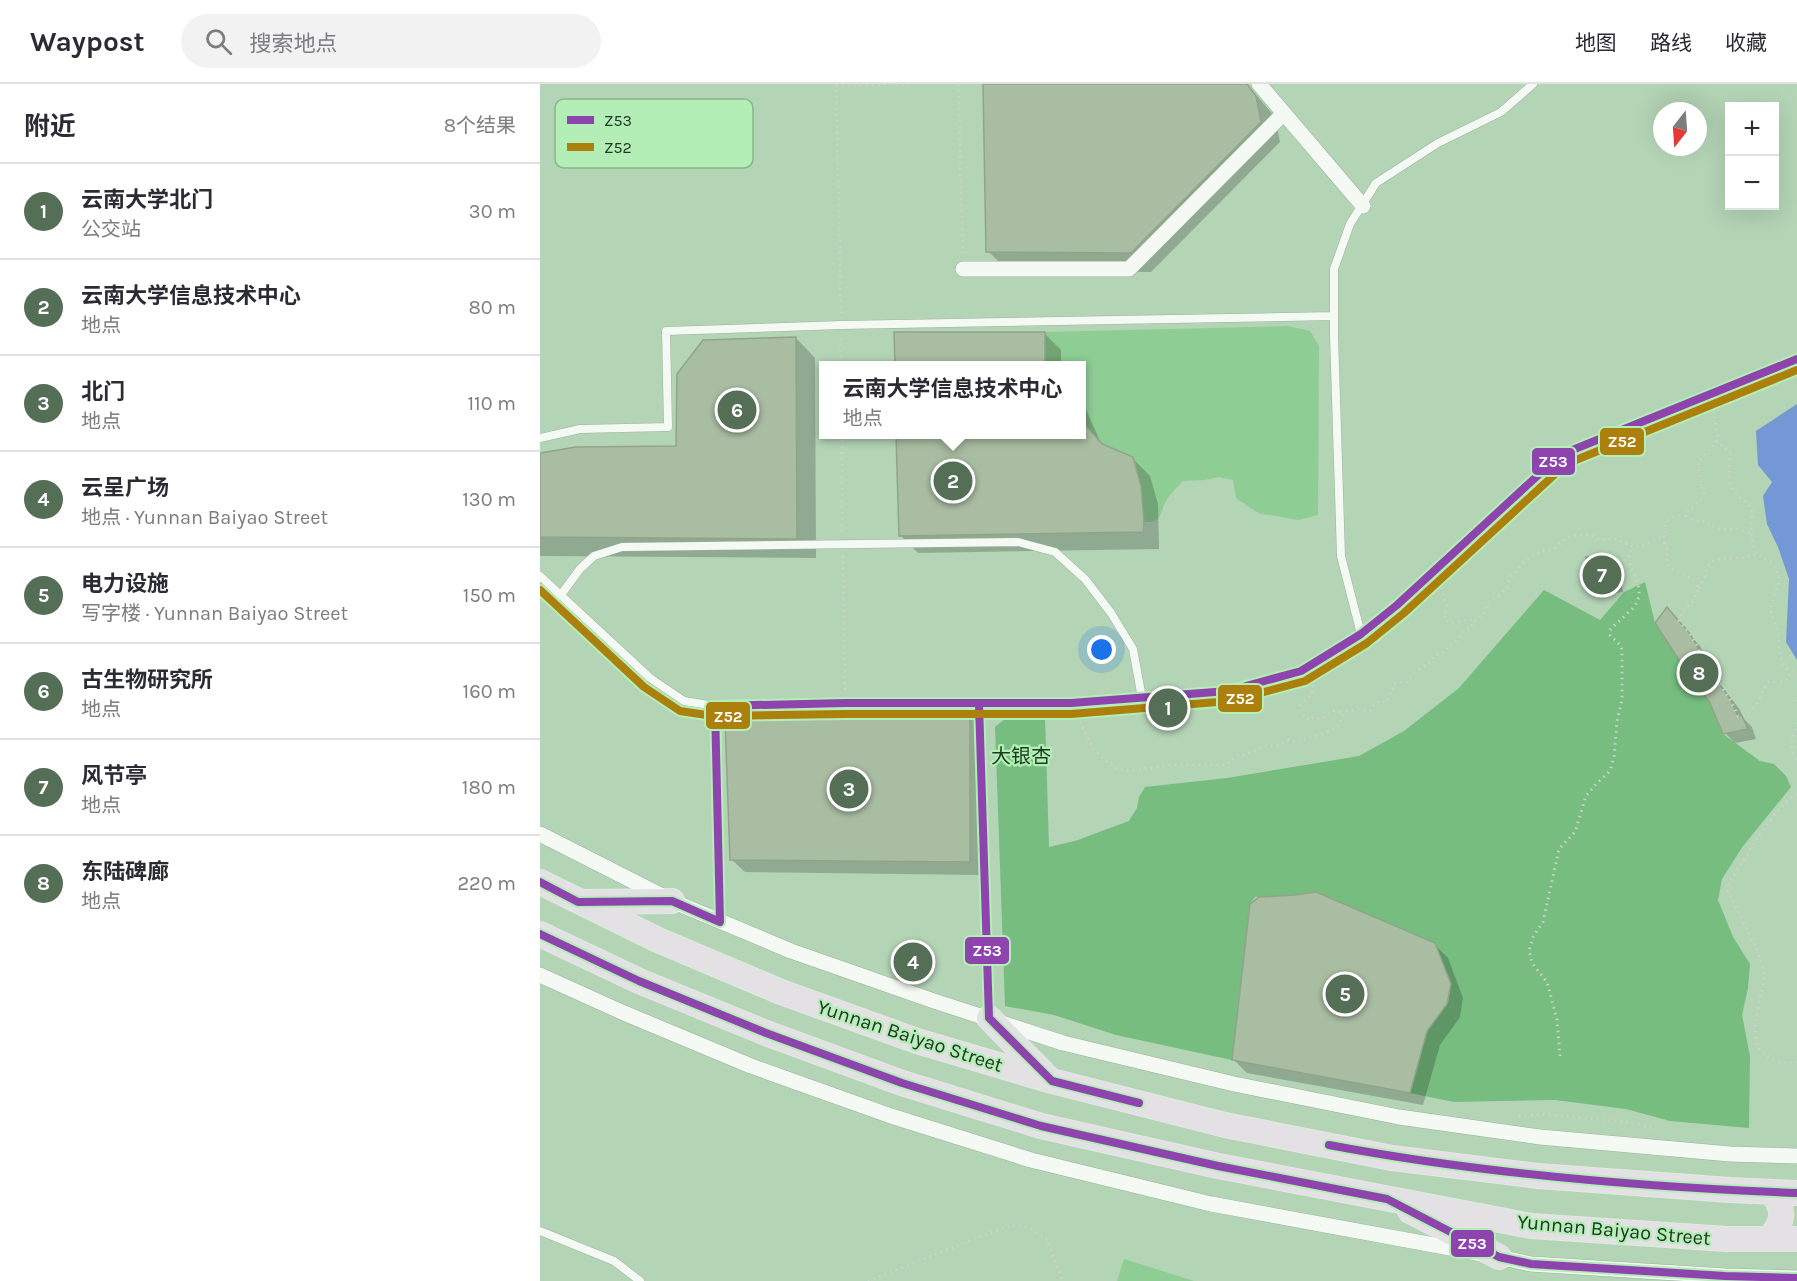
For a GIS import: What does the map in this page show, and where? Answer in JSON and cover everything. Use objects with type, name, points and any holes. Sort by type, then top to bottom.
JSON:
[{"type":"main road","name":"Yunnan Baiyao Street","points":[[540,882],[658,940],[781,992],[916,1041],[1052,1082],[1226,1125],[1392,1158],[1538,1176],[1730,1191],[1797,1193]]},
{"type":"main road","points":[[578,902],[672,901]]},
{"type":"main road","name":"Yunnan Baiyao Street","points":[[540,934],[639,981],[766,1033],[902,1083],[1041,1126],[1218,1166],[1531,1226],[1727,1239],[1797,1239]]},
{"type":"main road","points":[[989,1018],[1052,1082]]},
{"type":"main road","points":[[1770,1238],[1778,1228],[1782,1216],[1779,1203],[1772,1192]]},
{"type":"main road","points":[[1387,1199],[1499,1257]]},
{"type":"street","points":[[1259,84],[1363,206]]},
{"type":"street","points":[[963,269],[1129,269],[1284,113]]},
{"type":"street","points":[[540,834],[672,901],[791,951],[1063,1043],[1234,1084],[1399,1117],[1540,1137],[1730,1154],[1797,1156]]},
{"type":"street","points":[[540,975],[751,1066],[891,1116],[1031,1160],[1211,1204],[1531,1264],[1797,1278]]},
{"type":"lane","points":[[1360,634],[1341,556],[1334,268],[1350,224],[1376,183],[1438,143],[1501,112],[1533,84]]},
{"type":"lane","points":[[540,438],[580,429],[668,427],[666,332],[841,325],[1334,316]]},
{"type":"lane","points":[[540,576],[650,678],[684,702],[715,706],[845,703],[1071,703],[1228,691],[1301,671],[1360,634],[1397,605],[1560,455],[1797,359]]},
{"type":"lane","points":[[560,596],[580,569],[594,556],[622,546],[1018,542],[1055,552],[1085,579],[1111,612],[1133,650],[1142,698]]},
{"type":"lane","points":[[979,704],[989,1018]]},
{"type":"lane","points":[[715,706],[720,922]]},
{"type":"lane","points":[[540,1231],[614,1261],[640,1281]]},
{"type":"path","points":[[841,361],[836,85],[917,84]]},
{"type":"path","points":[[958,84],[963,269]]},
{"type":"path","points":[[1686,516],[1689,509],[1700,502],[1704,495],[1698,469],[1699,461],[1718,438],[1711,395]]},
{"type":"path","points":[[842,439],[845,703]]},
{"type":"path","points":[[1716,441],[1730,453],[1729,483],[1734,493],[1752,510],[1751,533],[1756,553],[1774,565],[1778,573],[1779,582],[1770,610],[1778,632],[1780,655],[1785,667],[1797,675]]},
{"type":"path","points":[[1699,588],[1684,573],[1672,569],[1666,563],[1668,551],[1663,539],[1669,519],[1674,516],[1686,516],[1699,522],[1712,523],[1718,529],[1737,529],[1751,533]]},
{"type":"path","points":[[1430,574],[1439,582],[1442,590],[1447,607],[1444,615],[1446,621],[1452,623],[1470,619],[1473,621],[1481,618],[1488,603],[1507,589],[1509,579],[1526,560],[1542,551],[1553,550],[1565,539],[1572,536],[1590,535],[1599,540],[1613,538],[1640,547],[1660,538],[1663,539]]},
{"type":"path","points":[[1560,1056],[1557,1020],[1547,982],[1543,974],[1532,963],[1529,950],[1533,937],[1543,922],[1559,849],[1575,832],[1587,796],[1610,771],[1614,757],[1617,721],[1622,700],[1622,652],[1621,646],[1610,635],[1610,630],[1631,611],[1640,593],[1628,559],[1632,546]]},
{"type":"path","points":[[1756,553],[1751,557],[1723,558],[1712,561],[1693,601],[1682,612],[1679,621],[1699,650],[1704,668],[1716,679],[1730,699],[1738,716],[1751,712],[1769,682],[1782,682],[1788,678],[1791,671]]},
{"type":"path","points":[[1613,565],[1628,559]]},
{"type":"path","points":[[1342,714],[1357,709],[1370,711],[1376,702],[1387,702],[1394,684],[1410,680],[1414,673],[1430,662],[1434,656],[1439,652],[1444,652],[1459,639],[1462,632],[1470,629],[1473,621]]},
{"type":"path","points":[[1301,671],[1312,686],[1312,695],[1300,705],[1303,708],[1303,716],[1310,720],[1312,718],[1322,719],[1334,711],[1342,714]]},
{"type":"path","points":[[1071,703],[1093,749],[1114,768],[1126,771],[1174,765],[1226,765],[1239,754],[1244,755],[1262,747],[1276,746],[1289,740],[1299,743],[1305,738],[1313,738],[1322,732],[1331,731],[1338,727],[1342,714]]},
{"type":"path","points":[[1797,723],[1791,749],[1797,763]]},
{"type":"path","points":[[1797,794],[1788,799],[1775,814],[1730,880],[1728,892],[1756,948],[1765,974],[1755,1024],[1757,1047],[1768,1058],[1786,1063],[1797,1062]]},
{"type":"path","points":[[868,1281],[1005,1227],[1023,1225],[1046,1238],[1063,1281]]},
{"type":"green space","points":[[1288,326],[1310,331],[1319,346],[1318,515],[1298,520],[1258,513],[1236,498],[1233,480],[1219,477],[1183,481],[1168,498],[1157,519],[1144,522],[1141,486],[1134,458],[1102,444],[1086,426],[1086,361],[1045,361],[1045,332]]},
{"type":"green space","name":"大银杏","points":[[1645,582],[1655,623],[1696,686],[1709,701],[1723,734],[1760,761],[1774,764],[1786,776],[1791,787],[1743,846],[1722,879],[1718,900],[1733,937],[1750,964],[1742,1015],[1750,1056],[1749,1128],[1670,1121],[1626,1109],[1555,1100],[1454,1102],[1410,1093],[1427,1031],[1448,1003],[1451,984],[1435,943],[1316,892],[1255,897],[1250,904],[1232,1060],[1116,1035],[1054,1015],[1005,1006],[995,727],[1006,718],[1045,717],[1049,847],[1075,841],[1129,821],[1145,787],[1227,778],[1359,756],[1404,731],[1459,688],[1544,590],[1600,620],[1624,592]]},
{"type":"green space","points":[[1124,1259],[1194,1281],[1117,1281]]},
{"type":"water","points":[[1797,404],[1797,660],[1786,642],[1789,579],[1767,524],[1763,496],[1772,482],[1758,465],[1756,431]]},
{"type":"building","points":[[983,84],[1247,84],[1256,96],[1261,122],[1131,253],[986,252]]},
{"type":"building","points":[[894,332],[1045,332],[1045,361],[895,361]]},
{"type":"building","points":[[796,337],[797,539],[540,537],[540,453],[576,447],[676,446],[677,374],[703,340]]},
{"type":"building","points":[[1086,426],[1102,444],[1133,457],[1141,486],[1143,532],[899,536],[896,439],[1086,439]]},
{"type":"building","points":[[1611,556],[1618,586],[1590,589],[1586,557]]},
{"type":"building","points":[[1667,607],[1690,634],[1699,650],[1704,668],[1716,679],[1730,699],[1738,716],[1742,716],[1748,729],[1723,734],[1709,701],[1696,686],[1655,623]]},
{"type":"building","points":[[970,714],[970,862],[730,860],[725,719]]},
{"type":"building","points":[[1316,892],[1435,943],[1451,984],[1447,1004],[1427,1031],[1410,1093],[1232,1060],[1250,904],[1259,897]]},
{"type":"transit line","name":"Z53","points":[[540,882],[578,902],[672,901],[720,922],[715,706],[845,703],[1071,703],[1228,691],[1301,671],[1361,634],[1397,605],[1560,455],[1797,359]]},
{"type":"transit line","name":"Z52","points":[[540,590],[644,687],[680,711],[713,716],[1071,714],[1230,701],[1305,681],[1367,643],[1404,613],[1566,464],[1797,370]]},
{"type":"transit line","name":"Z53","points":[[979,704],[989,1018],[1052,1081],[1139,1103]]},
{"type":"transit line","name":"Z53","points":[[540,934],[639,981],[766,1033],[902,1083],[1041,1126],[1218,1166],[1387,1199],[1499,1257],[1531,1264],[1797,1278]]},
{"type":"transit line","name":"Z53","points":[[1329,1145],[1445,1164],[1562,1178],[1797,1193]]},
{"type":"place","name":"古生物研究所","points":[[737,410]]},
{"type":"place","name":"云南大学信息技术中心","points":[[953,481]]},
{"type":"place","name":"风节亭","points":[[1602,575]]},
{"type":"place","name":"东陆碑廊","points":[[1699,673]]},
{"type":"place","name":"云南大学北门","points":[[1168,708]]},
{"type":"place","name":"北门","points":[[849,789]]},
{"type":"place","name":"云呈广场","points":[[913,962]]},
{"type":"place","name":"电力设施","points":[[1345,994]]}]
